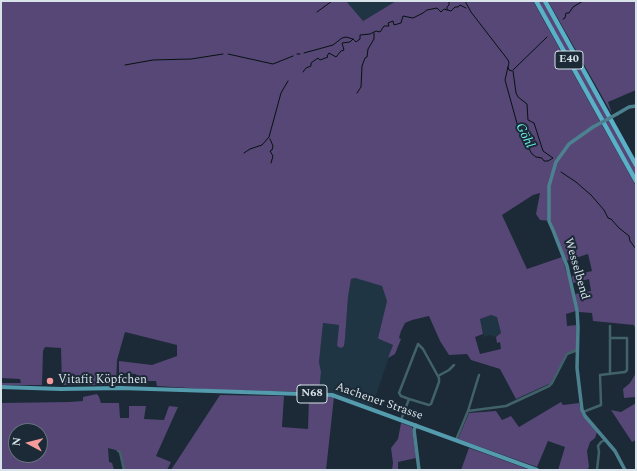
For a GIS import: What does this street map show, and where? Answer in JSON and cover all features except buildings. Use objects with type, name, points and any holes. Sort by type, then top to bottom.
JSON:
[{"type":"highway","name":"E40","points":[[536,1],[636,181]]},
{"type":"highway","name":"E40","points":[[545,1],[636,164]]},
{"type":"main road","name":"Aachener Strasse","points":[[1,387],[127,388],[326,394],[343,398],[537,470]]},
{"type":"street","name":"Wesselbend","points":[[625,470],[615,451],[583,412],[577,368],[577,310],[567,266],[549,221],[549,190],[554,169],[564,150],[575,138],[629,107],[636,106]]},
{"type":"street","points":[[610,326],[610,374]]},
{"type":"street","points":[[583,412],[601,405],[600,375],[625,372],[627,366],[627,338],[610,338]]},
{"type":"street","points":[[417,345],[423,349],[438,376],[439,382],[431,404],[427,405],[409,399],[401,396],[399,393],[417,345]]},
{"type":"street","points":[[468,411],[506,406],[549,386],[567,354],[577,350]]},
{"type":"street","points":[[438,376],[449,370],[454,365]]},
{"type":"street","points":[[456,440],[468,411],[479,375]]},
{"type":"street","points":[[401,420],[409,399]]},
{"type":"street","points":[[416,425],[414,430],[419,470]]},
{"type":"street","points":[[597,470],[599,452],[598,446],[605,440]]},
{"type":"street","points":[[118,450],[120,452],[124,470]]},
{"type":"shaded area","points":[[1,1],[346,1],[363,21],[396,1],[533,1],[636,186],[636,331],[634,325],[593,321],[592,313],[579,312],[575,294],[591,291],[589,279],[573,283],[572,276],[592,271],[588,254],[566,261],[551,221],[540,220],[536,214],[540,193],[533,195],[502,215],[527,269],[562,257],[576,311],[566,314],[567,326],[577,325],[576,352],[566,355],[551,383],[516,399],[500,369],[471,360],[467,354],[449,355],[440,341],[429,316],[405,323],[401,331],[399,338],[401,339],[395,354],[388,358],[393,345],[378,338],[387,301],[382,286],[355,278],[351,279],[348,297],[344,346],[341,348],[337,346],[339,325],[323,323],[319,362],[321,372],[319,392],[220,390],[157,386],[156,381],[140,381],[136,374],[119,373],[119,361],[152,365],[177,356],[177,345],[125,332],[117,360],[116,385],[62,385],[61,348],[45,347],[43,351],[42,385],[1,385],[1,383],[21,383],[20,379],[1,378]],"holes":[[[491,315],[497,317],[501,333],[496,337],[497,343],[500,342],[501,349],[480,354],[475,337],[483,334],[480,319]]]},
{"type":"shaded area","points":[[346,1],[396,1],[362,21]]},
{"type":"shaded area","points":[[537,1],[543,1],[636,167],[636,178]]},
{"type":"shaded area","points":[[548,1],[636,1],[636,90],[608,102],[612,114]]},
{"type":"shaded area","points":[[355,278],[382,286],[387,301],[378,338],[393,345],[372,407],[337,394],[319,392],[321,372],[319,362],[323,323],[339,325],[337,346],[345,338],[351,279]]},
{"type":"shaded area","points":[[491,315],[497,317],[501,333],[496,337],[490,335],[484,337],[480,319]]},
{"type":"shaded area","points":[[636,373],[636,397],[624,398],[623,389],[630,383]]},
{"type":"shaded area","points":[[97,394],[101,403],[119,403],[120,418],[129,418],[129,406],[146,406],[144,419],[164,420],[169,406],[178,407],[156,456],[171,462],[167,470],[124,470],[119,451],[108,448],[109,462],[112,463],[114,470],[1,470],[1,403],[83,401],[83,397]]},
{"type":"shaded area","points":[[220,395],[284,396],[282,427],[308,429],[309,397],[334,397],[326,470],[171,470]]},
{"type":"shaded area","points":[[561,402],[563,405],[579,403],[581,412],[597,432],[595,438],[590,442],[587,451],[589,467],[587,470],[558,470],[565,447],[548,441],[537,467],[458,439],[469,413],[496,411],[502,420],[511,416],[519,427]]},
{"type":"shaded area","points":[[636,403],[636,440],[632,442],[611,410],[621,412]]},
{"type":"shaded area","points":[[401,423],[412,427],[416,458],[398,462],[398,470],[392,470],[393,463],[391,448],[398,439]]},
{"type":"shaded area","points":[[469,448],[489,455],[530,470],[461,470]]},
{"type":"waterway","name":"Göhl","points":[[317,12],[332,1]]},
{"type":"waterway","name":"Göhl","points":[[447,10],[449,1]]},
{"type":"waterway","name":"Göhl","points":[[465,1],[471,12],[508,60],[509,70],[512,71]]},
{"type":"waterway","name":"Göhl","points":[[563,19],[565,18],[566,13],[569,13],[573,7],[583,1]]},
{"type":"waterway","name":"Göhl","points":[[303,72],[318,58],[320,60],[328,57],[327,56],[329,53],[336,57],[341,51],[344,50],[342,43],[350,42],[353,39],[356,42],[360,39],[360,35],[370,34],[376,31],[380,32],[384,26],[389,26],[388,23],[393,21],[394,25],[401,23],[403,16],[413,18],[427,10],[437,8],[441,12],[444,9],[451,11],[460,5],[466,8]]},
{"type":"waterway","name":"Göhl","points":[[357,93],[361,87],[362,66],[365,58],[367,57],[368,49],[374,39],[374,33]]},
{"type":"waterway","points":[[304,53],[333,45],[342,38],[346,37],[353,39]]},
{"type":"waterway","name":"Göhl","points":[[513,70],[547,37]]},
{"type":"waterway","points":[[125,65],[153,60],[191,59],[223,54]]},
{"type":"waterway","points":[[228,54],[273,64],[293,56]]},
{"type":"waterway","name":"Göhl","points":[[508,67],[505,80],[518,127],[523,139],[532,154],[536,157],[542,158],[544,161],[548,161],[553,158],[543,151],[534,123],[528,120],[527,104],[518,97],[516,93],[513,71]]},
{"type":"waterway","points":[[244,153],[250,149],[262,145],[269,137],[281,93],[288,81]]},
{"type":"waterway","points":[[270,139],[273,146],[272,150],[270,151],[273,156],[271,163]]},
{"type":"waterway","name":"Göhl","points":[[561,172],[591,195],[604,210],[608,218],[629,236],[630,241],[636,249]]},
{"type":"place","name":"Vitafit Köpfchen","points":[[50,381]]}]
